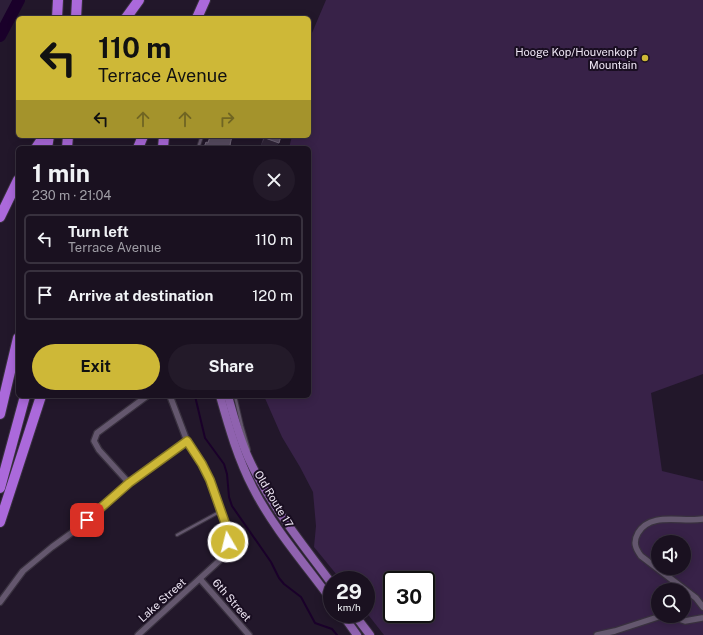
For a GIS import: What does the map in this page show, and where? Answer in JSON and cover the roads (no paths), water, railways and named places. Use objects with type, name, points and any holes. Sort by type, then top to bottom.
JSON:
[{"type":"highway","points":[[57,16],[58,0]]},
{"type":"highway","points":[[76,0],[76,16]]},
{"type":"highway","points":[[127,16],[139,0]]},
{"type":"highway","points":[[199,16],[206,0]]},
{"type":"highway","points":[[0,217],[16,184]]},
{"type":"highway","points":[[0,414],[16,346]]},
{"type":"highway","points":[[0,488],[24,398]]},
{"type":"highway","points":[[0,522],[40,398]]},
{"type":"main road","name":"Old Route 17","points":[[221,398],[235,446],[257,495],[281,532],[323,589]]},
{"type":"main road","name":"Old Route 17","points":[[229,398],[237,428],[248,458],[262,486],[323,572]]},
{"type":"main road","points":[[348,623],[357,635]]},
{"type":"main road","points":[[361,623],[370,635]]},
{"type":"street","points":[[129,483],[99,450],[94,441],[97,433],[143,398]]},
{"type":"street","name":"Lake Street","points":[[138,635],[219,561],[226,550],[229,534],[210,480],[202,464],[187,441],[171,398]]},
{"type":"street","points":[[0,602],[23,571],[77,529],[129,483],[187,441]]},
{"type":"street","points":[[703,519],[681,521],[664,519],[649,522],[641,528],[636,537],[635,548],[641,556],[696,598],[703,607]]},
{"type":"street","name":"6th Street","points":[[200,579],[249,635]]},
{"type":"street","points":[[691,620],[702,618]]},
{"type":"street","points":[[597,635],[651,619]]},
{"type":"lane","points":[[235,398],[246,441],[261,479],[280,513]]},
{"type":"lane","points":[[177,535],[221,511]]},
{"type":"waterway","points":[[0,36],[19,0]]},
{"type":"waterway","points":[[195,398],[205,438],[224,464],[227,474],[229,497],[232,506],[271,562],[279,578],[284,584],[301,597],[315,623],[332,629],[337,635]]},
{"type":"place","name":"Hooge Kop/Houvenkopf Mountain","points":[[645,58]]}]
